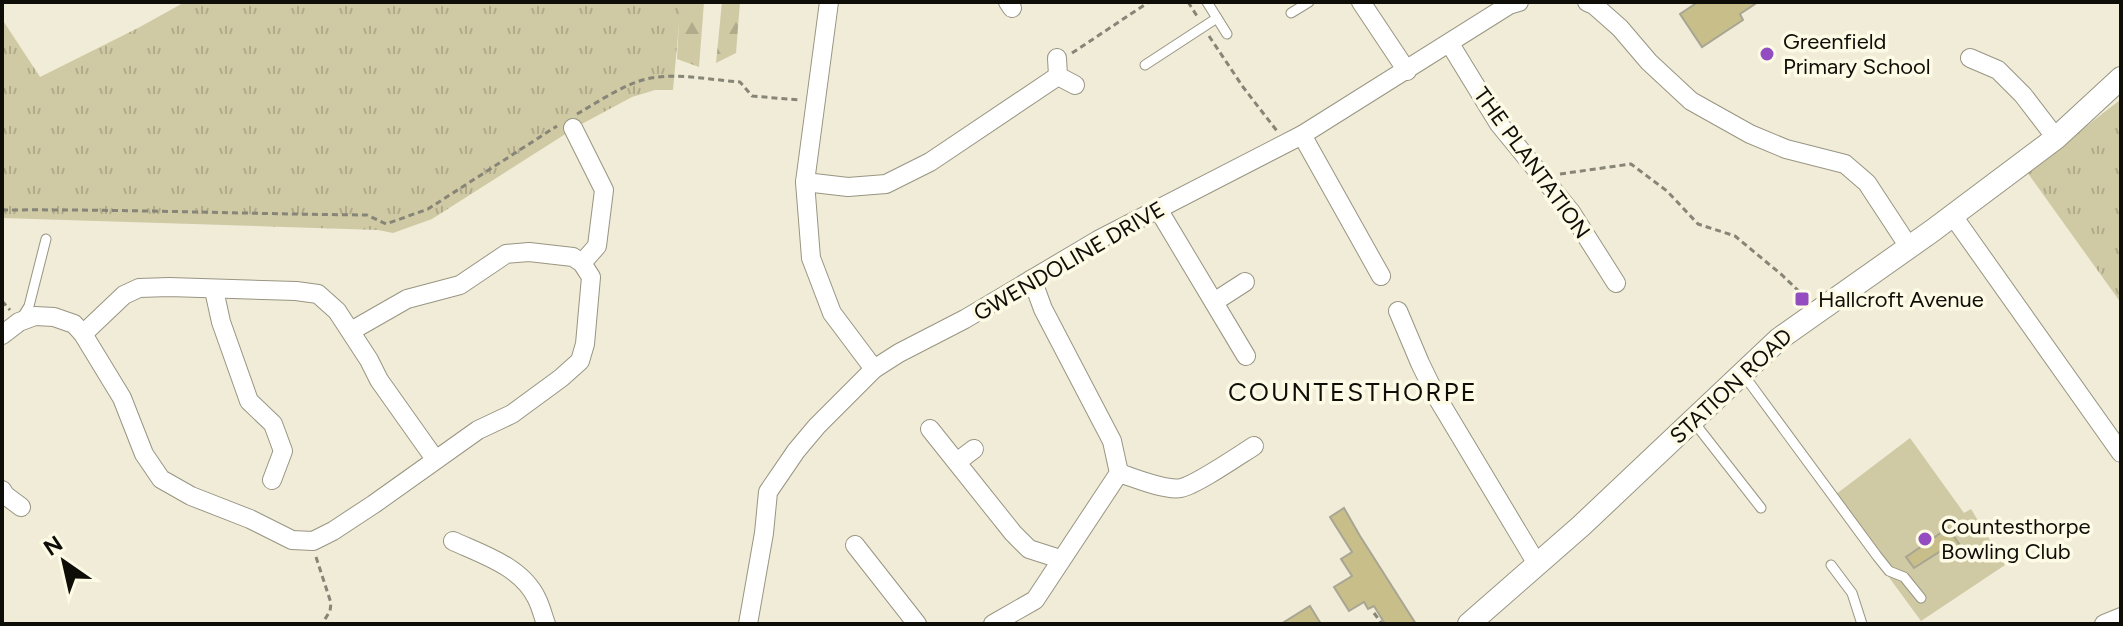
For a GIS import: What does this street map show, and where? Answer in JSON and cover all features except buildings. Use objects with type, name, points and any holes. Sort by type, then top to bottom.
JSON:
[{"type":"street","points":[[829,2],[805,182],[811,258],[832,313],[874,369]]},
{"type":"street","points":[[1361,2],[1407,71]]},
{"type":"street","name":"GWENDOLINE DRIVE","points":[[748,624],[768,492],[817,426],[874,369],[1098,240],[1294,140],[1509,5],[1519,2]]},
{"type":"street","points":[[1587,2],[1620,28],[1649,62],[1691,101],[1750,134],[1786,149],[1845,164],[1867,183],[1909,247]]},
{"type":"street","name":"THE PLANTATION","points":[[1450,44],[1499,124],[1571,212],[1616,283]]},
{"type":"street","points":[[1970,58],[1998,70],[2023,95],[2056,138]]},
{"type":"street","points":[[805,182],[848,187],[886,184],[930,162],[1064,73]]},
{"type":"street","name":"STATION ROAD","points":[[1469,624],[1779,339],[1953,216],[2056,138],[2121,78]]},
{"type":"street","points":[[570,122],[604,190],[597,246],[582,263]]},
{"type":"street","points":[[1294,140],[1351,223],[1381,276]]},
{"type":"street","points":[[1158,209],[1246,356]]},
{"type":"street","points":[[1351,223],[1368,213]]},
{"type":"street","points":[[1953,216],[2121,453]]},
{"type":"street","points":[[2,335],[19,322],[35,316],[54,317],[74,324],[122,398],[144,454],[161,479],[191,496],[250,519],[292,540],[313,541],[333,531],[478,430],[512,414],[580,361],[585,344],[591,277],[582,263],[573,257],[529,252],[506,254],[460,285],[407,299],[351,331]]},
{"type":"street","points":[[993,624],[1035,600],[1119,473],[1112,441],[1043,309],[1032,279]]},
{"type":"street","points":[[1214,302],[1245,282]]},
{"type":"street","points":[[83,334],[124,295],[139,288],[318,294],[337,311],[379,380],[435,459]]},
{"type":"street","points":[[214,290],[221,322],[249,401],[273,424],[283,451],[272,480]]},
{"type":"street","points":[[1398,311],[1435,394],[1537,564]]},
{"type":"street","points":[[930,429],[1029,549],[1060,559]]},
{"type":"street","points":[[1119,473],[1181,488],[1238,467],[1254,446]]},
{"type":"street","points":[[957,462],[974,449]]},
{"type":"street","points":[[3,494],[21,507]]},
{"type":"street","points":[[471,549],[480,531]]},
{"type":"street","points":[[453,541],[505,565],[525,580],[537,598],[546,624]]},
{"type":"street","points":[[855,545],[917,624]]},
{"type":"street","points":[[853,577],[870,565]]},
{"type":"street","points":[[2104,624],[2121,617]]},
{"type":"lane","points":[[1207,2],[1227,34]]},
{"type":"lane","points":[[1291,13],[1309,2]]},
{"type":"lane","points":[[1145,65],[1217,18]]},
{"type":"lane","points":[[19,322],[29,306],[46,239]]},
{"type":"lane","points":[[1743,374],[1877,556],[1889,571],[1904,577],[1921,598]]},
{"type":"lane","points":[[1693,421],[1761,508]]},
{"type":"lane","points":[[1831,565],[1852,593],[1862,624]]},
{"type":"path","points":[[1064,73],[1066,57],[1149,2]]},
{"type":"path","points":[[1188,2],[1243,87],[1294,140]]},
{"type":"path","points":[[2,210],[367,215],[386,224],[428,209],[628,85],[651,78],[740,82],[752,96],[814,102]]},
{"type":"path","points":[[1541,177],[1631,164],[1667,191],[1698,224],[1735,236],[1818,310]]},
{"type":"path","points":[[313,541],[331,603],[322,624]]},
{"type":"path","points":[[1374,613],[1382,624]]},
{"type":"green space","points":[[185,2],[681,2],[673,90],[655,90],[632,97],[578,126],[432,219],[393,233],[378,230],[2,218],[2,19],[40,77]]},
{"type":"green space","points":[[680,2],[704,2],[699,67],[677,59]]},
{"type":"green space","points":[[722,2],[740,2],[736,53],[716,63]]},
{"type":"green space","points":[[2121,101],[2121,303],[2027,172]]},
{"type":"green space","name":"Countesthorpe Bowling Club","points":[[1910,438],[1964,513],[1971,509],[2005,565],[1921,621],[1831,498]]},
{"type":"place","name":"Greenfield Primary School","points":[[1767,54]]},
{"type":"place","name":"Hallcroft Avenue","points":[[1802,299]]},
{"type":"place","name":"Countesthorpe Bowling Club","points":[[1925,539]]},
{"type":"district","name":"COUNTESTHORPE","points":[[1353,392]]}]
